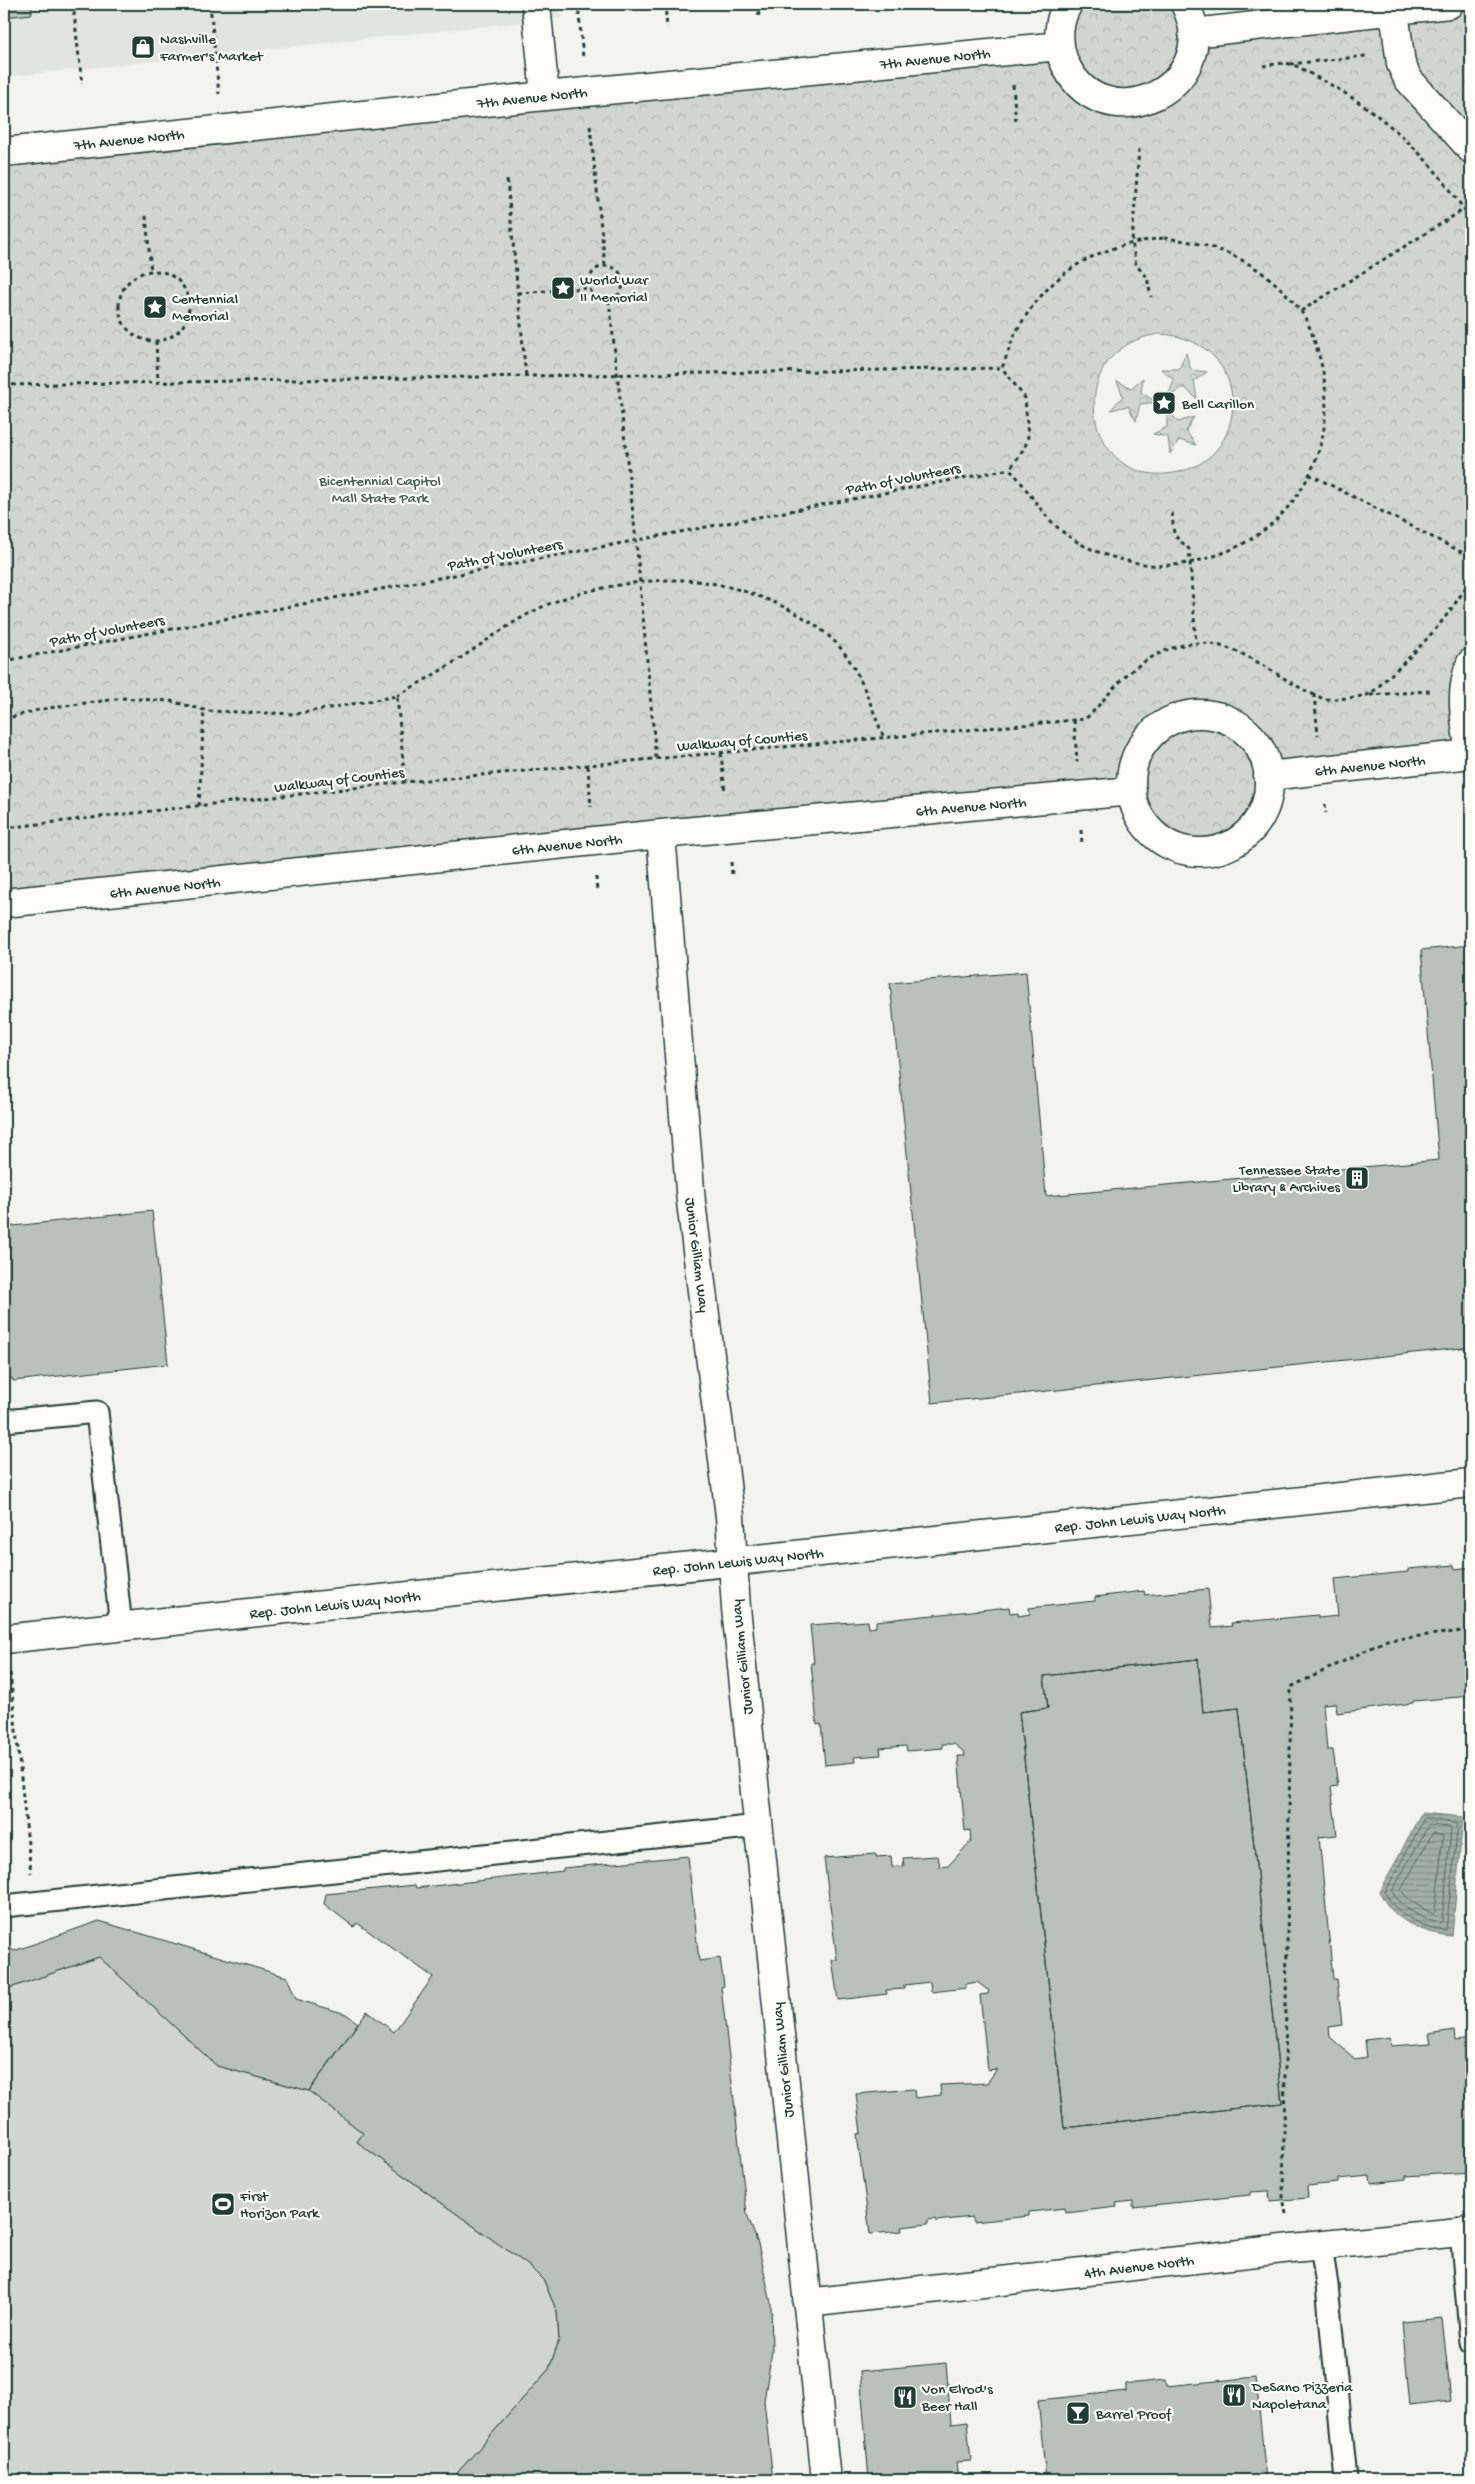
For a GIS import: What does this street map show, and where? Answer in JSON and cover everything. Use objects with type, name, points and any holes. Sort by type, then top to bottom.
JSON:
[{"type":"street","points":[[536,4],[545,96]]},
{"type":"street","points":[[1068,4],[1061,20],[1060,46],[1070,73],[1083,88],[1108,101],[1138,103],[1164,92],[1178,78],[1191,53],[1193,33],[1185,4]]},
{"type":"street","points":[[1193,33],[1448,4]]},
{"type":"street","points":[[1394,11],[1401,64],[1408,79],[1471,149]]},
{"type":"street","name":"7th Avenue North","points":[[4,152],[545,96],[1060,46]]},
{"type":"street","points":[[1468,676],[1463,698],[1471,755]]},
{"type":"street","points":[[1190,714],[1218,716],[1243,730],[1260,749],[1268,776],[1265,804],[1253,827],[1225,847],[1204,852],[1180,849],[1160,839],[1143,822],[1136,808],[1132,791],[1134,764],[1144,742],[1159,728],[1190,714]]},
{"type":"street","name":"6th Avenue North","points":[[1268,776],[1471,755]]},
{"type":"street","name":"6th Avenue North","points":[[4,904],[661,834],[1132,791]]},
{"type":"street","name":"Junior Gilliam Way","points":[[661,834],[691,1202],[730,1516],[758,1826],[826,2480]]},
{"type":"street","name":"Rep. John Lewis Way North","points":[[5,1639],[1471,1483]]},
{"type":"street","name":"4th Avenue North","points":[[807,2304],[1292,2248],[1466,2232]]},
{"type":"lane","points":[[4,1421],[97,1412],[121,1626]]},
{"type":"lane","points":[[4,1906],[758,1826]]},
{"type":"lane","points":[[1466,2232],[1471,2342]]},
{"type":"lane","points":[[1321,2246],[1327,2285],[1346,2480]]},
{"type":"path","points":[[73,4],[82,84]]},
{"type":"path","points":[[210,4],[222,130]]},
{"type":"path","points":[[578,4],[605,265]]},
{"type":"path","points":[[665,4],[667,28]]},
{"type":"path","points":[[758,4],[759,18]]},
{"type":"path","points":[[850,4],[851,9]]},
{"type":"path","points":[[1263,66],[1290,64],[1335,87],[1364,106],[1416,149],[1442,179],[1471,221]]},
{"type":"path","points":[[1013,75],[1016,124]]},
{"type":"path","points":[[1139,149],[1132,242],[1136,265],[1147,277],[1151,297]]},
{"type":"path","points":[[507,180],[526,377]]},
{"type":"path","points":[[1301,311],[1471,205]]},
{"type":"path","points":[[146,216],[151,272]]},
{"type":"path","points":[[1164,238],[1190,241],[1235,255],[1256,267],[1274,282],[1301,311],[1316,344],[1327,398],[1327,417],[1323,439],[1309,474],[1296,499],[1276,521],[1240,547],[1192,564],[1163,566],[1128,562],[1094,551],[1064,533],[1038,508],[1010,469],[1028,437],[1025,398],[1002,368],[1021,323],[1043,292],[1072,267],[1106,249],[1132,242],[1164,238]]},
{"type":"path","points":[[605,265],[616,269],[623,278],[624,284],[619,294],[609,300],[599,299],[589,288],[592,273],[600,266],[605,265]]},
{"type":"path","points":[[151,272],[171,276],[184,288],[189,302],[187,318],[181,329],[176,334],[156,342],[142,340],[129,332],[121,321],[119,311],[120,297],[126,284],[134,277],[151,272]]},
{"type":"path","points":[[518,293],[589,288]]},
{"type":"path","points":[[609,300],[636,540],[656,759]]},
{"type":"path","points":[[156,342],[158,382]]},
{"type":"path","points":[[4,384],[1002,368]]},
{"type":"path","name":"Path of Volunteers","points":[[4,661],[1010,469]]},
{"type":"path","points":[[1309,474],[1471,557]]},
{"type":"path","points":[[1172,513],[1174,535],[1189,549],[1192,564],[1196,643]]},
{"type":"path","points":[[1366,695],[1407,661],[1464,591],[1471,578]]},
{"type":"path","points":[[4,719],[42,709],[124,698],[170,701],[204,710],[296,714],[397,696],[458,660],[513,622],[543,606],[577,594],[640,584],[685,580],[731,588],[782,606],[815,624],[838,645],[853,667],[884,738]]},
{"type":"path","name":"Walkway of Counties","points":[[4,828],[405,782],[1085,719],[1100,707],[1115,686],[1132,670],[1147,660],[1179,646],[1196,643],[1218,644],[1246,656],[1327,699],[1366,695],[1468,676]]},
{"type":"path","points":[[397,696],[405,782]]},
{"type":"path","points":[[199,806],[204,710]]},
{"type":"path","points":[[721,754],[725,796]]},
{"type":"path","points":[[588,766],[591,808]]},
{"type":"path","points":[[4,822],[11,828]]},
{"type":"path","points":[[731,856],[732,876]]},
{"type":"path","points":[[1292,2248],[1283,2197],[1291,1687],[1387,1640],[1471,1630]]},
{"type":"path","points":[[5,1639],[34,1903]]},
{"type":"shaded area","name":"Nashville Farmer's Market","points":[[4,4],[559,4],[561,18],[4,77]]},
{"type":"green space","name":"Bicentennial Capitol Mall State Park","points":[[1068,4],[1185,4],[1192,25],[1471,4],[1471,754],[1269,776],[1263,807],[1249,830],[1230,845],[1208,852],[1185,850],[1163,840],[1145,820],[1132,792],[4,903],[4,152],[1059,46]],"holes":[[[1159,334],[1191,341],[1214,357],[1228,378],[1232,403],[1229,428],[1216,450],[1195,466],[1165,474],[1137,470],[1115,456],[1101,436],[1094,411],[1097,386],[1108,362],[1128,344]]]},
{"type":"green space","points":[[1186,353],[1191,370],[1207,372],[1194,381],[1197,399],[1184,387],[1168,397],[1174,380],[1161,369],[1179,369]]},
{"type":"green space","points":[[1143,378],[1141,393],[1157,402],[1140,404],[1136,421],[1128,406],[1111,410],[1123,396],[1117,381],[1131,388]]},
{"type":"green space","points":[[1167,409],[1178,422],[1194,417],[1186,431],[1196,445],[1179,440],[1170,454],[1168,437],[1153,434],[1167,427]]},
{"type":"green space","name":"First Horizon Park","points":[[99,1957],[217,2066],[309,2091],[363,2133],[357,2142],[529,2266],[544,2281],[557,2312],[559,2340],[549,2369],[451,2480],[4,2480],[4,1990]]},
{"type":"water","points":[[1421,1813],[1463,1817],[1452,1936],[1420,1929],[1400,1918],[1385,1902],[1380,1892]]},
{"type":"building","points":[[4,4],[31,4],[32,14],[4,17]]},
{"type":"building","name":"Tennessee State Library & Archives","points":[[1471,945],[1471,1347],[932,1403],[890,983],[1026,972],[1046,1196],[1439,1160],[1421,950]]},
{"type":"building","points":[[152,1211],[168,1364],[13,1381],[12,1378],[4,1379],[4,1227]]},
{"type":"building","points":[[1454,1565],[1455,1569],[1471,1567],[1471,1696],[1413,1701],[1413,1703],[1337,1713],[1336,1703],[1323,1704],[1327,1750],[1333,1750],[1338,1786],[1331,1787],[1337,1835],[1319,1837],[1333,1979],[1337,1979],[1342,2025],[1329,2027],[1330,2037],[1355,2059],[1367,2057],[1365,2040],[1390,2037],[1391,2046],[1431,2043],[1429,2034],[1454,2030],[1455,2041],[1471,2039],[1471,2172],[1406,2176],[1406,2179],[1371,2183],[1370,2176],[1338,2179],[1338,2183],[1307,2186],[1308,2198],[1270,2201],[1269,2191],[1250,2192],[1250,2195],[1133,2207],[1133,2201],[1116,2203],[1117,2207],[1066,2213],[1065,2208],[1029,2212],[1029,2216],[974,2222],[972,2217],[936,2221],[935,2219],[928,2220],[928,2224],[901,2227],[902,2231],[870,2234],[857,2134],[861,2133],[856,2094],[914,2089],[915,2098],[941,2095],[940,2085],[987,2083],[997,2069],[988,2070],[980,1995],[988,1994],[989,1991],[977,1982],[966,1984],[966,1988],[931,1992],[930,1982],[904,1985],[904,1989],[886,1990],[887,1994],[838,2000],[832,1960],[837,1960],[824,1858],[876,1854],[876,1857],[891,1856],[892,1867],[904,1866],[903,1858],[938,1856],[940,1867],[948,1866],[971,1841],[970,1830],[965,1831],[958,1756],[965,1756],[964,1752],[954,1744],[942,1744],[943,1748],[907,1751],[906,1746],[880,1748],[881,1755],[854,1757],[855,1762],[825,1765],[821,1724],[817,1725],[811,1663],[814,1663],[810,1625],[868,1621],[869,1628],[876,1627],[876,1621],[1009,1607],[1010,1613],[1018,1612],[1018,1616],[1030,1614],[1029,1608],[1095,1601],[1095,1597],[1144,1591],[1145,1595],[1208,1589],[1212,1628],[1232,1626],[1231,1623],[1318,1615],[1318,1618],[1338,1616],[1334,1579],[1408,1572],[1408,1569]],"holes":[[[1198,1659],[1203,1712],[1239,1708],[1282,2103],[1064,2128],[1019,1712],[1048,1708],[1044,1676]]]},
{"type":"building","points":[[1198,1659],[1203,1712],[1239,1708],[1282,2103],[1064,2128],[1019,1712],[1048,1708],[1044,1676]]},
{"type":"building","points":[[688,1856],[699,1961],[720,1958],[724,1986],[721,1987],[747,2214],[758,2244],[771,2303],[772,2351],[764,2401],[773,2480],[451,2480],[549,2369],[559,2340],[557,2312],[544,2281],[529,2266],[357,2142],[363,2133],[309,2091],[367,2011],[394,2032],[433,1977],[357,1923],[354,1927],[324,1904],[326,1894],[415,1885],[416,1888],[563,1871],[563,1868]]},
{"type":"building","points":[[99,1921],[287,1977],[296,1999],[346,2014],[358,2023],[309,2091],[217,2066],[99,1957],[4,1990],[4,1947],[7,1946],[14,1951]]},
{"type":"building","points":[[1442,2318],[1451,2401],[1410,2406],[1402,2322]]},
{"type":"building","name":"Von Elrod's Beer Hall","points":[[946,2363],[951,2424],[967,2422],[971,2461],[956,2462],[958,2480],[869,2480],[860,2371]]},
{"type":"building","points":[[1256,2377],[1266,2480],[1046,2480],[1038,2400],[1126,2391],[1126,2384],[1166,2380],[1167,2386]]},
{"type":"place","name":"Nashville Farmer's Market","points":[[143,47]]},
{"type":"place","name":"World War II Memorial","points":[[563,288]]},
{"type":"place","name":"Centennial Memorial","points":[[155,307]]},
{"type":"place","name":"Bell Carillon","points":[[1164,403]]},
{"type":"place","name":"Tennessee State Library & Archives","points":[[1357,1178]]},
{"type":"place","name":"First Horizon Park","points":[[223,2204]]},
{"type":"place","name":"DeSano Pizzeria Napoletana","points":[[1234,2395]]},
{"type":"place","name":"Von Elrod's Beer Hall","points":[[905,2397]]},
{"type":"place","name":"Barrel Proof","points":[[1078,2413]]}]
